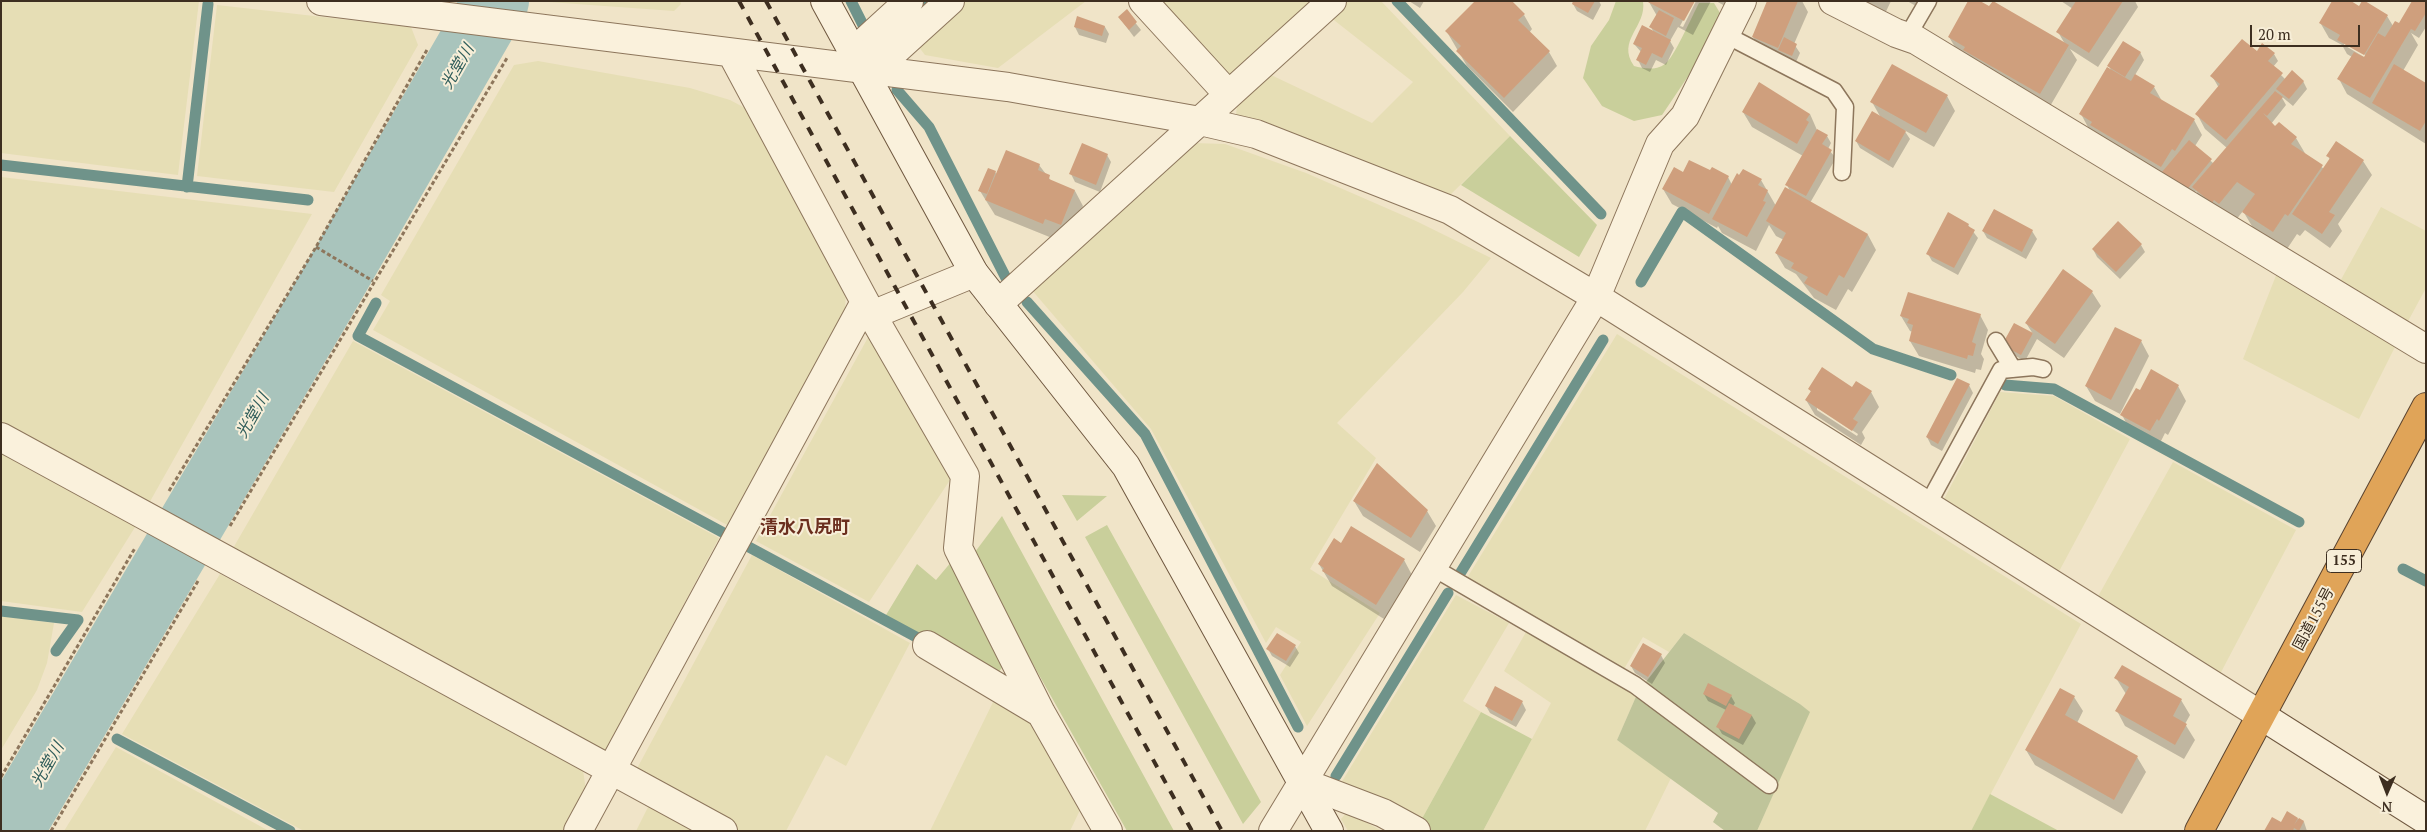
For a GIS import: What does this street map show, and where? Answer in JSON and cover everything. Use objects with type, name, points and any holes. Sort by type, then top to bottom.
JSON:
[{"type":"highway","name":"国道155号","points":[[2199,831],[2426,406]]},
{"type":"street","points":[[321,1],[732,54],[863,63],[1200,121],[1256,134],[1450,210],[1596,297],[2426,820]]},
{"type":"street","points":[[824,1],[863,63],[974,273],[1126,466],[1329,831]]},
{"type":"street","points":[[863,63],[909,1]]},
{"type":"street","points":[[863,63],[950,1]]},
{"type":"street","points":[[1143,1],[1228,94]]},
{"type":"street","points":[[998,304],[1332,1]]},
{"type":"street","points":[[1272,831],[1596,297],[1660,144],[1685,116],[1742,1]]},
{"type":"street","points":[[1834,1],[1916,40],[2426,349]]},
{"type":"street","points":[[732,54],[869,308],[965,476],[958,548],[1041,712],[1108,831]]},
{"type":"street","points":[[578,831],[869,308],[974,273]]},
{"type":"street","points":[[1,437],[210,553],[722,831]]},
{"type":"street","points":[[927,645],[1041,712]]},
{"type":"street","points":[[1302,782],[1383,813],[1416,831]]},
{"type":"lane","points":[[1907,37],[1928,1]]},
{"type":"lane","points":[[1726,34],[1834,91],[1845,107],[1842,172]]},
{"type":"lane","points":[[1996,341],[2013,369]]},
{"type":"lane","points":[[1927,506],[2001,370],[2033,367],[2043,369]]},
{"type":"lane","points":[[1432,567],[1635,685],[1769,785]]},
{"type":"path","points":[[1,777],[154,522],[450,17]]},
{"type":"path","points":[[51,831],[210,553],[373,281],[520,26]]},
{"type":"path","points":[[316,247],[373,281]]},
{"type":"shaded area","points":[[1,1],[199,1],[178,175],[1,153]]},
{"type":"shaded area","points":[[680,1],[681,4],[674,11],[549,2]]},
{"type":"shaded area","points":[[959,1],[1086,1],[998,68],[925,55],[915,42]]},
{"type":"shaded area","points":[[1161,1],[1313,1],[1232,79]]},
{"type":"shaded area","points":[[1347,1],[1381,1],[1510,136],[1447,198],[1359,159],[1236,116],[1237,104],[1269,74],[1372,123],[1413,82],[1330,17]]},
{"type":"shaded area","points":[[217,5],[411,27],[418,45],[334,192],[197,176]]},
{"type":"shaded area","points":[[538,61],[690,88],[730,100],[745,108],[758,121],[846,288],[845,311],[729,526],[373,330],[390,301],[381,295],[514,65]]},
{"type":"shaded area","points":[[1193,143],[1225,144],[1306,173],[1416,221],[1491,258],[1463,292],[1337,423],[1376,458],[1310,569],[1380,613],[1307,726],[1280,675],[1301,642],[1276,627],[1266,643],[1151,429],[1031,289]]},
{"type":"shaded area","points":[[1,177],[312,214],[148,505],[1,421]]},
{"type":"shaded area","points":[[2381,207],[2426,231],[2426,288],[2406,325],[2338,285]]},
{"type":"shaded area","points":[[2277,273],[2396,345],[2359,419],[2243,359]]},
{"type":"shaded area","points":[[871,332],[952,477],[869,602],[756,541]]},
{"type":"shaded area","points":[[1617,334],[2081,624],[1971,831],[1757,831],[1809,712],[1800,704],[1684,633],[1669,652],[1643,637],[1624,669],[1467,578]]},
{"type":"shaded area","points":[[353,341],[719,538],[606,750],[594,753],[232,550]]},
{"type":"shaded area","points":[[2000,392],[2054,396],[2130,439],[2056,577],[1942,503]]},
{"type":"shaded area","points":[[1,448],[137,524],[82,612],[1,601]]},
{"type":"shaded area","points":[[2173,462],[2296,530],[2219,676],[2096,600]]},
{"type":"shaded area","points":[[752,555],[910,643],[846,766],[826,755],[786,831],[738,831],[634,774]]},
{"type":"shaded area","points":[[220,574],[583,770],[586,791],[564,831],[304,831],[122,734]]},
{"type":"shaded area","points":[[1456,595],[1509,623],[1463,701],[1481,712],[1419,824],[1341,783]]},
{"type":"shaded area","points":[[1,616],[54,623],[47,663],[37,690],[1,750]]},
{"type":"shaded area","points":[[1526,632],[1638,692],[1617,740],[1671,778],[1645,831],[1483,831],[1551,703],[1504,671]]},
{"type":"shaded area","points":[[996,696],[1039,725],[1081,808],[1070,831],[930,831]]},
{"type":"shaded area","points":[[116,747],[269,831],[64,831]]},
{"type":"shaded area","points":[[649,805],[698,831],[636,831]]},
{"type":"shaded area","points":[[1347,812],[1382,831],[1348,831],[1341,819]]},
{"type":"green space","points":[[1616,1],[1643,1],[1641,18],[1628,49],[1629,57],[1634,66],[1647,68],[1660,67],[1671,57],[1699,3],[1714,3],[1720,13],[1699,60],[1662,115],[1634,121],[1602,106],[1583,78],[1591,46],[1609,20]]},
{"type":"green space","points":[[1510,136],[1597,225],[1579,257],[1461,185]]},
{"type":"green space","points":[[1062,495],[1107,496],[1077,521]]},
{"type":"green space","points":[[1002,516],[1174,831],[1127,831],[972,556]]},
{"type":"green space","points":[[1107,525],[1261,802],[1243,824],[1085,537]]},
{"type":"green space","points":[[952,561],[1004,665],[998,673],[928,630],[923,637],[886,615],[917,564],[936,580]]},
{"type":"green space","points":[[1684,633],[1810,712],[1757,831],[1725,831],[1713,822],[1718,813],[1617,740],[1638,692]]},
{"type":"green space","points":[[1481,712],[1532,739],[1483,831],[1431,831],[1419,824]]},
{"type":"green space","points":[[1990,794],[2059,831],[1971,831]]},
{"type":"building","points":[[1475,1],[1512,1],[1525,14],[1518,20],[1550,51],[1504,98],[1456,51],[1461,46],[1445,31]]},
{"type":"building","points":[[1573,1],[1595,1],[1588,13],[1572,4]]},
{"type":"building","points":[[1646,1],[1695,1],[1684,21]]},
{"type":"building","points":[[1767,1],[1798,1],[1778,48],[1752,37]]},
{"type":"building","points":[[1968,1],[1980,1],[1989,6],[1993,1],[2069,45],[2040,94],[1963,50],[1965,47],[1948,37]]},
{"type":"building","points":[[2076,1],[2123,1],[2089,53],[2056,32]]},
{"type":"building","points":[[2332,1],[2351,1],[2359,6],[2362,1],[2365,1],[2388,15],[2364,55],[2337,40],[2340,35],[2319,23]]},
{"type":"building","points":[[2412,1],[2426,1],[2426,13],[2415,31],[2411,29],[2370,98],[2337,79],[2354,52],[2364,57],[2378,33],[2385,37],[2395,21],[2399,23]]},
{"type":"building","points":[[1127,9],[1137,22],[1129,30],[1118,17]]},
{"type":"building","points":[[1659,10],[1674,18],[1666,36],[1649,27]]},
{"type":"building","points":[[1077,16],[1105,26],[1102,36],[1074,27]]},
{"type":"building","points":[[1642,25],[1671,40],[1662,58],[1652,53],[1646,65],[1636,60],[1642,48],[1633,44]]},
{"type":"building","points":[[1784,37],[1797,44],[1792,56],[1778,50]]},
{"type":"building","points":[[2242,39],[2257,51],[2262,43],[2275,53],[2268,61],[2283,73],[2226,140],[2195,114],[2220,84],[2210,76]]},
{"type":"building","points":[[2123,41],[2141,52],[2125,77],[2107,66]]},
{"type":"building","points":[[1892,64],[1948,95],[1926,133],[1870,102]]},
{"type":"building","points":[[2394,64],[2426,83],[2426,121],[2420,131],[2372,103]]},
{"type":"building","points":[[2107,67],[2131,81],[2135,74],[2155,86],[2150,93],[2195,119],[2175,151],[2172,149],[2161,167],[2090,125],[2092,122],[2079,114]]},
{"type":"building","points":[[2292,70],[2304,81],[2289,99],[2276,89]]},
{"type":"building","points":[[1759,82],[1810,114],[1806,120],[1809,122],[1797,144],[1742,112]]},
{"type":"building","points":[[2275,91],[2283,97],[2267,116],[2263,113],[2275,126],[2279,122],[2297,137],[2291,144],[2323,165],[2288,216],[2285,214],[2273,232],[2242,212],[2255,194],[2237,182],[2219,204],[2214,200],[2212,203],[2192,187]]},
{"type":"building","points":[[1872,111],[1906,131],[1889,161],[1855,141]]},
{"type":"building","points":[[1817,129],[1828,135],[1822,144],[1832,150],[1806,196],[1785,185]]},
{"type":"building","points":[[2189,140],[2212,159],[2185,192],[2162,172]]},
{"type":"building","points":[[2336,141],[2364,160],[2329,212],[2335,215],[2322,234],[2292,214],[2330,158],[2326,156]]},
{"type":"building","points":[[1082,143],[1108,154],[1096,185],[1069,174]]},
{"type":"building","points":[[1006,150],[1040,164],[1038,170],[1050,175],[1049,179],[1075,190],[1061,225],[1045,219],[1043,224],[985,200]]},
{"type":"building","points":[[1689,160],[1710,170],[1712,167],[1729,176],[1709,214],[1662,189],[1674,167],[1683,172]]},
{"type":"building","points":[[988,168],[996,171],[987,194],[978,191]]},
{"type":"building","points":[[1743,169],[1762,179],[1758,185],[1768,190],[1763,201],[1766,202],[1747,237],[1712,219],[1737,173],[1739,175]]},
{"type":"building","points":[[1785,187],[1868,234],[1844,278],[1839,275],[1827,296],[1804,283],[1808,277],[1791,268],[1794,263],[1775,253],[1786,233],[1766,221]]},
{"type":"building","points":[[1994,209],[2033,230],[2022,252],[1982,231]]},
{"type":"building","points":[[1948,212],[1969,224],[1968,226],[1975,230],[1954,268],[1926,254]]},
{"type":"building","points":[[2118,221],[2142,244],[2116,272],[2092,249]]},
{"type":"building","points":[[2063,269],[2093,291],[2055,344],[2025,323]]},
{"type":"building","points":[[1908,292],[1981,314],[1972,342],[1976,344],[1973,356],[1968,355],[1967,359],[1909,341],[1913,325],[1907,323],[1909,319],[1900,316]]},
{"type":"building","points":[[2014,323],[2033,333],[2021,355],[2002,345]]},
{"type":"building","points":[[2115,327],[2142,340],[2111,400],[2085,386]]},
{"type":"building","points":[[1822,367],[1852,387],[1856,381],[1872,391],[1853,419],[1858,422],[1852,431],[1805,400],[1811,391],[1808,389]]},
{"type":"building","points":[[2151,369],[2179,385],[2159,421],[2157,419],[2150,431],[2120,415],[2136,388],[2140,390]]},
{"type":"building","points":[[1957,378],[1970,384],[1938,444],[1926,437]]},
{"type":"building","points":[[1377,463],[1428,510],[1411,538],[1353,501]]},
{"type":"building","points":[[1351,526],[1405,559],[1376,605],[1322,571],[1324,568],[1318,564],[1334,538],[1341,543]]},
{"type":"building","points":[[1277,633],[1296,645],[1286,661],[1266,649]]},
{"type":"building","points":[[1643,643],[1662,654],[1648,677],[1630,666]]},
{"type":"building","points":[[2122,665],[2182,699],[2173,716],[2187,724],[2175,745],[2115,711],[2129,687],[2114,678]]},
{"type":"building","points":[[1708,683],[1732,695],[1726,706],[1703,694]]},
{"type":"building","points":[[1495,686],[1523,701],[1512,721],[1485,706]]},
{"type":"building","points":[[2060,688],[2075,696],[2065,715],[2138,756],[2114,800],[2025,750]]},
{"type":"building","points":[[1729,703],[1752,715],[1739,739],[1716,727]]},
{"type":"building","points":[[2287,811],[2298,818],[2294,825],[2299,818],[2304,821],[2299,831],[2294,828],[2293,831],[2264,831],[2272,817],[2281,822]]},
{"type":"waterway","name":"光堂川","points":[[10,831],[319,307],[496,1]]},
{"type":"waterway","points":[[851,1],[864,27]]},
{"type":"waterway","points":[[910,16],[927,1]]},
{"type":"waterway","points":[[1397,1],[1601,214]]},
{"type":"waterway","points":[[187,187],[208,4]]},
{"type":"waterway","points":[[897,90],[929,127],[1006,278]]},
{"type":"waterway","points":[[1,165],[308,200]]},
{"type":"waterway","points":[[352,205],[371,218]]},
{"type":"waterway","points":[[1641,282],[1682,212],[1873,349],[1951,375]]},
{"type":"waterway","points":[[335,280],[350,288]]},
{"type":"waterway","points":[[1027,302],[1145,434],[1298,727]]},
{"type":"waterway","points":[[376,303],[358,336],[722,532]]},
{"type":"waterway","points":[[1461,572],[1603,340]]},
{"type":"waterway","points":[[2005,385],[2054,389],[2299,522]]},
{"type":"waterway","points":[[747,546],[918,638]]},
{"type":"waterway","points":[[2403,569],[2426,581]]},
{"type":"waterway","points":[[1336,776],[1448,593]]},
{"type":"waterway","points":[[1,611],[78,620],[56,651]]},
{"type":"waterway","points":[[82,662],[103,672]]},
{"type":"waterway","points":[[76,718],[92,726]]},
{"type":"waterway","points":[[117,739],[290,831]]},
{"type":"railway","points":[[739,1],[1192,831]]},
{"type":"railway","points":[[766,1],[1222,831]]},
{"type":"district","name":"清水八尻町","points":[[805,528]]}]
